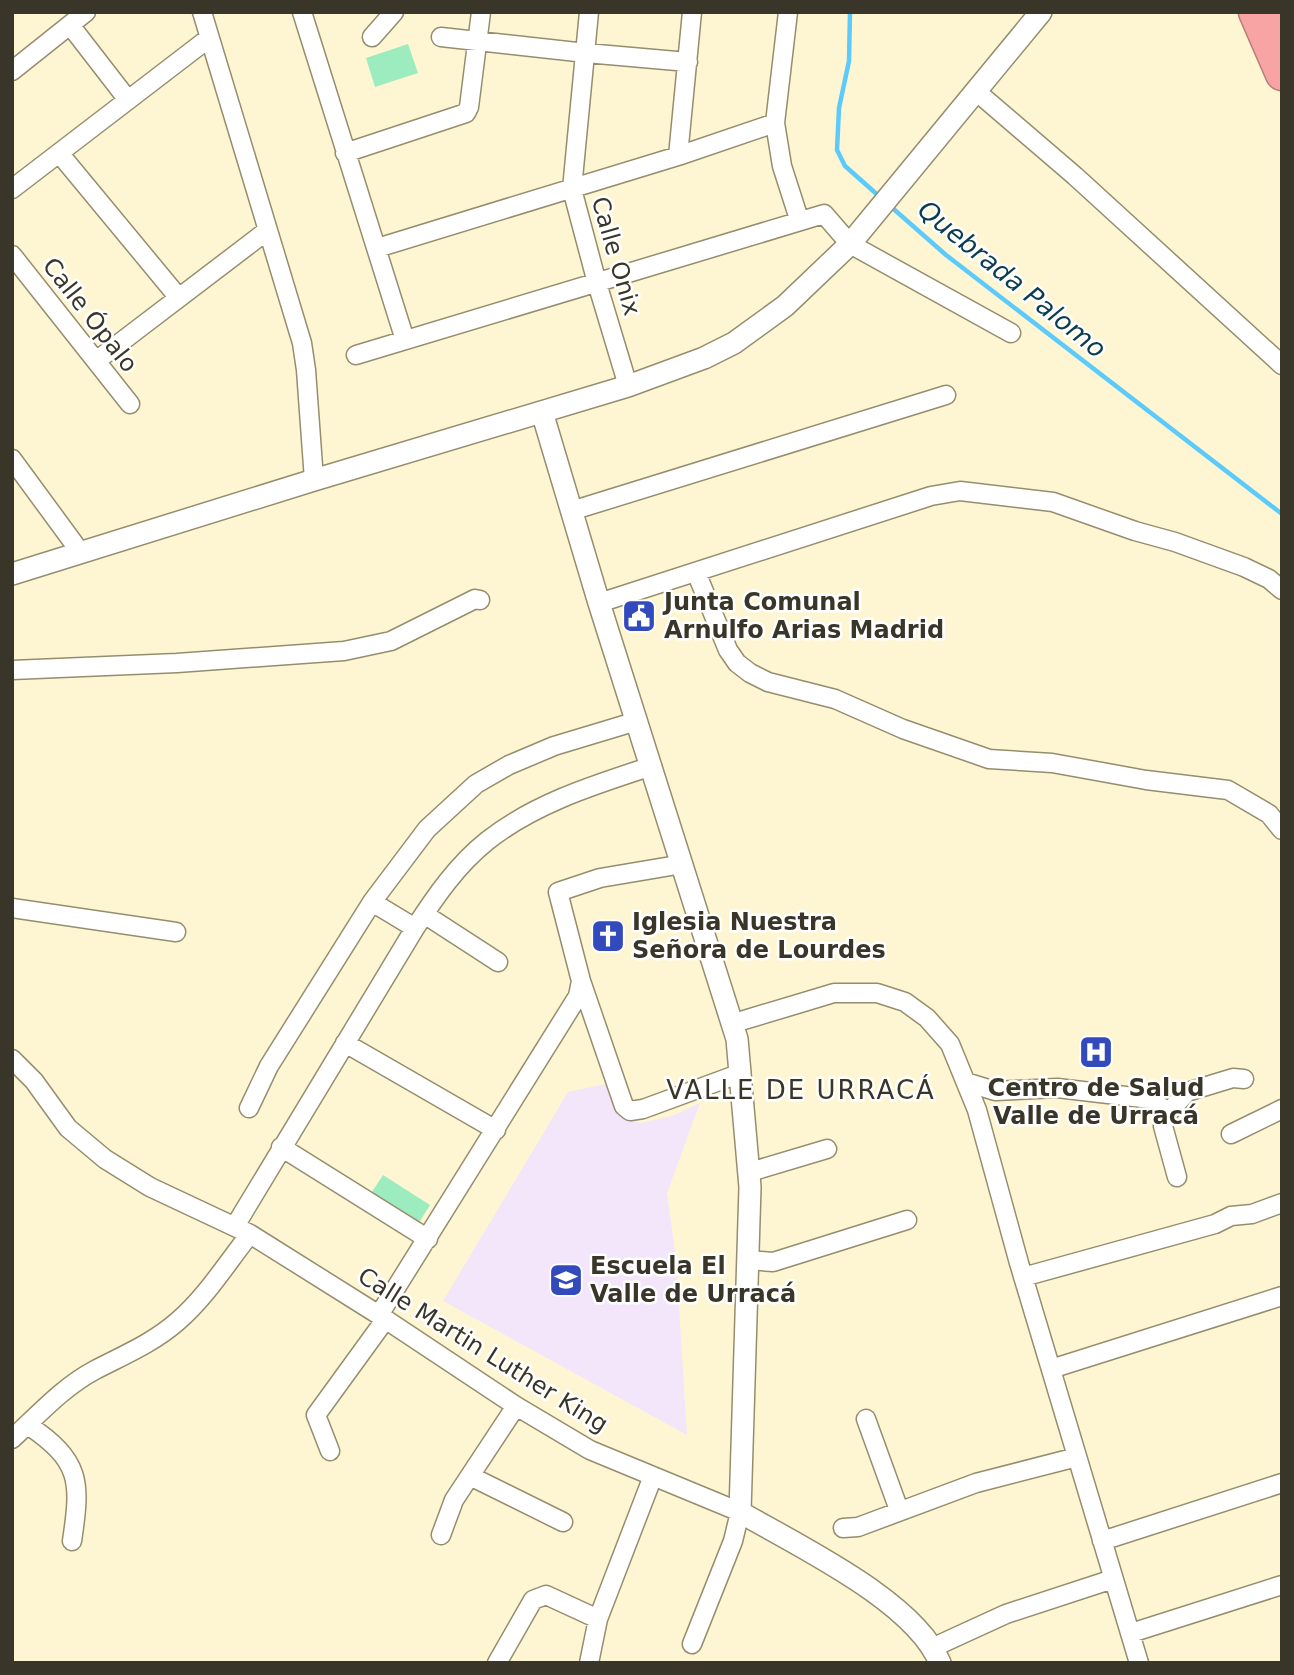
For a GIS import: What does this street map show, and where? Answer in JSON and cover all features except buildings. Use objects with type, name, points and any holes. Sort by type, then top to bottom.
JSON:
[{"type":"highway","points":[[1255,12],[1282,74]]},
{"type":"highway","points":[[1279,12],[1282,18]]},
{"type":"street","points":[[12,71],[86,12]]},
{"type":"street","points":[[202,12],[302,343],[314,480]]},
{"type":"street","points":[[302,12],[405,340]]},
{"type":"street","points":[[345,153],[466,113],[479,41],[481,12]]},
{"type":"street","name":"Calle Onix","points":[[589,12],[572,189],[628,386]]},
{"type":"street","points":[[678,156],[692,12]]},
{"type":"street","points":[[788,12],[775,123],[782,166],[799,219]]},
{"type":"street","points":[[12,574],[628,386],[704,358],[752,332],[785,306],[872,219],[1041,12]]},
{"type":"street","points":[[372,37],[387,15]]},
{"type":"street","points":[[70,25],[128,100]]},
{"type":"street","points":[[12,189],[209,37]]},
{"type":"street","points":[[442,37],[586,54],[688,62]]},
{"type":"street","points":[[977,92],[1075,176],[1282,365]]},
{"type":"street","points":[[377,248],[678,156],[775,123]]},
{"type":"street","points":[[60,153],[179,298]]},
{"type":"street","points":[[356,355],[799,219],[824,214],[849,244],[1011,333]]},
{"type":"street","points":[[96,361],[268,230]]},
{"type":"street","name":"Calle Ópalo","points":[[12,255],[130,404]]},
{"type":"street","points":[[571,511],[946,395]]},
{"type":"street","points":[[542,412],[599,603],[734,1023],[741,1073],[750,1171],[740,1513],[733,1541],[692,1644]]},
{"type":"street","points":[[12,459],[82,553]]},
{"type":"street","points":[[599,603],[932,496],[960,491],[1053,502],[1232,563],[1269,579],[1282,590]]},
{"type":"street","points":[[696,572],[727,650],[744,668],[768,682],[835,699],[903,729],[973,755],[1004,761],[1052,763],[1146,780],[1228,790],[1275,810],[1282,830]]},
{"type":"street","points":[[12,670],[177,663],[344,651],[391,641],[475,599],[480,600]]},
{"type":"street","points":[[249,1108],[269,1066],[372,902],[427,829],[476,784],[509,765],[554,746],[637,721]]},
{"type":"street","points":[[12,1439],[57,1397],[93,1371],[148,1345],[195,1304],[242,1230],[281,1147],[419,921],[444,886],[485,842],[519,819],[585,788],[652,766]]},
{"type":"street","points":[[683,864],[600,878],[558,892],[580,981],[624,1106],[630,1111],[643,1109],[741,1073]]},
{"type":"street","points":[[372,902],[419,921],[498,962]]},
{"type":"street","points":[[12,908],[176,932]]},
{"type":"street","points":[[330,1451],[316,1415],[382,1317],[578,996],[580,981]]},
{"type":"street","points":[[734,1023],[834,993],[877,993],[905,1002],[927,1018],[950,1044],[977,1110],[1023,1277],[1139,1663]]},
{"type":"street","points":[[345,1042],[496,1130]]},
{"type":"street","name":"Calle Martin Luther King","points":[[12,1059],[34,1081],[68,1128],[105,1159],[150,1187],[242,1230],[382,1317],[516,1406],[590,1450],[740,1513],[863,1584],[913,1623],[937,1655]]},
{"type":"street","points":[[1178,1177],[1163,1126],[1168,1113],[1187,1092],[1233,1078],[1244,1079]]},
{"type":"street","points":[[966,1082],[995,1091],[1057,1088],[1152,1099],[1168,1113]]},
{"type":"street","points":[[1231,1133],[1282,1110]]},
{"type":"street","points":[[281,1147],[428,1239]]},
{"type":"street","points":[[750,1171],[827,1149]]},
{"type":"street","points":[[1023,1277],[1102,1257],[1214,1224],[1231,1216],[1252,1214],[1282,1203]]},
{"type":"street","points":[[748,1260],[774,1262],[907,1220]]},
{"type":"street","points":[[1051,1369],[1282,1296]]},
{"type":"street","points":[[441,1535],[454,1500],[516,1406]]},
{"type":"street","points":[[866,1419],[899,1510]]},
{"type":"street","points":[[28,1425],[50,1440],[69,1462],[76,1481],[77,1506],[72,1541]]},
{"type":"street","points":[[843,1528],[858,1527],[976,1483],[1077,1457]]},
{"type":"street","points":[[470,1476],[563,1522]]},
{"type":"street","points":[[589,1663],[598,1619],[653,1476]]},
{"type":"street","points":[[1102,1541],[1282,1483]]},
{"type":"street","points":[[937,1655],[1006,1615],[1113,1579]]},
{"type":"street","points":[[1130,1633],[1282,1585]]},
{"type":"street","points":[[497,1663],[533,1600],[539,1597],[546,1595],[598,1619]]},
{"type":"shaded area","name":"Escuela El Valle de Urracá","points":[[611,1083],[629,1119],[640,1123],[672,1116],[700,1103],[667,1193],[676,1259],[687,1435],[443,1301],[568,1092]]},
{"type":"green space","points":[[408,44],[418,73],[375,87],[366,58]]},
{"type":"green space","points":[[383,1175],[430,1205],[415,1229],[368,1198]]},
{"type":"waterway","name":"Quebrada Palomo","points":[[850,12],[849,61],[839,108],[837,150],[845,166],[880,197]]},
{"type":"waterway","name":"Quebrada Palomo","points":[[889,205],[946,255],[1282,514]]},
{"type":"place","name":"Junta Comunal Arnulfo Arias Madrid","points":[[639,616]]},
{"type":"place","name":"Iglesia Nuestra Señora de Lourdes","points":[[608,936]]},
{"type":"place","name":"Centro de Salud Valle de Urracá","points":[[1096,1052]]},
{"type":"place","name":"Escuela El Valle de Urracá","points":[[566,1280]]},
{"type":"district","name":"VALLE DE URRACÁ","points":[[801,1090]]}]
